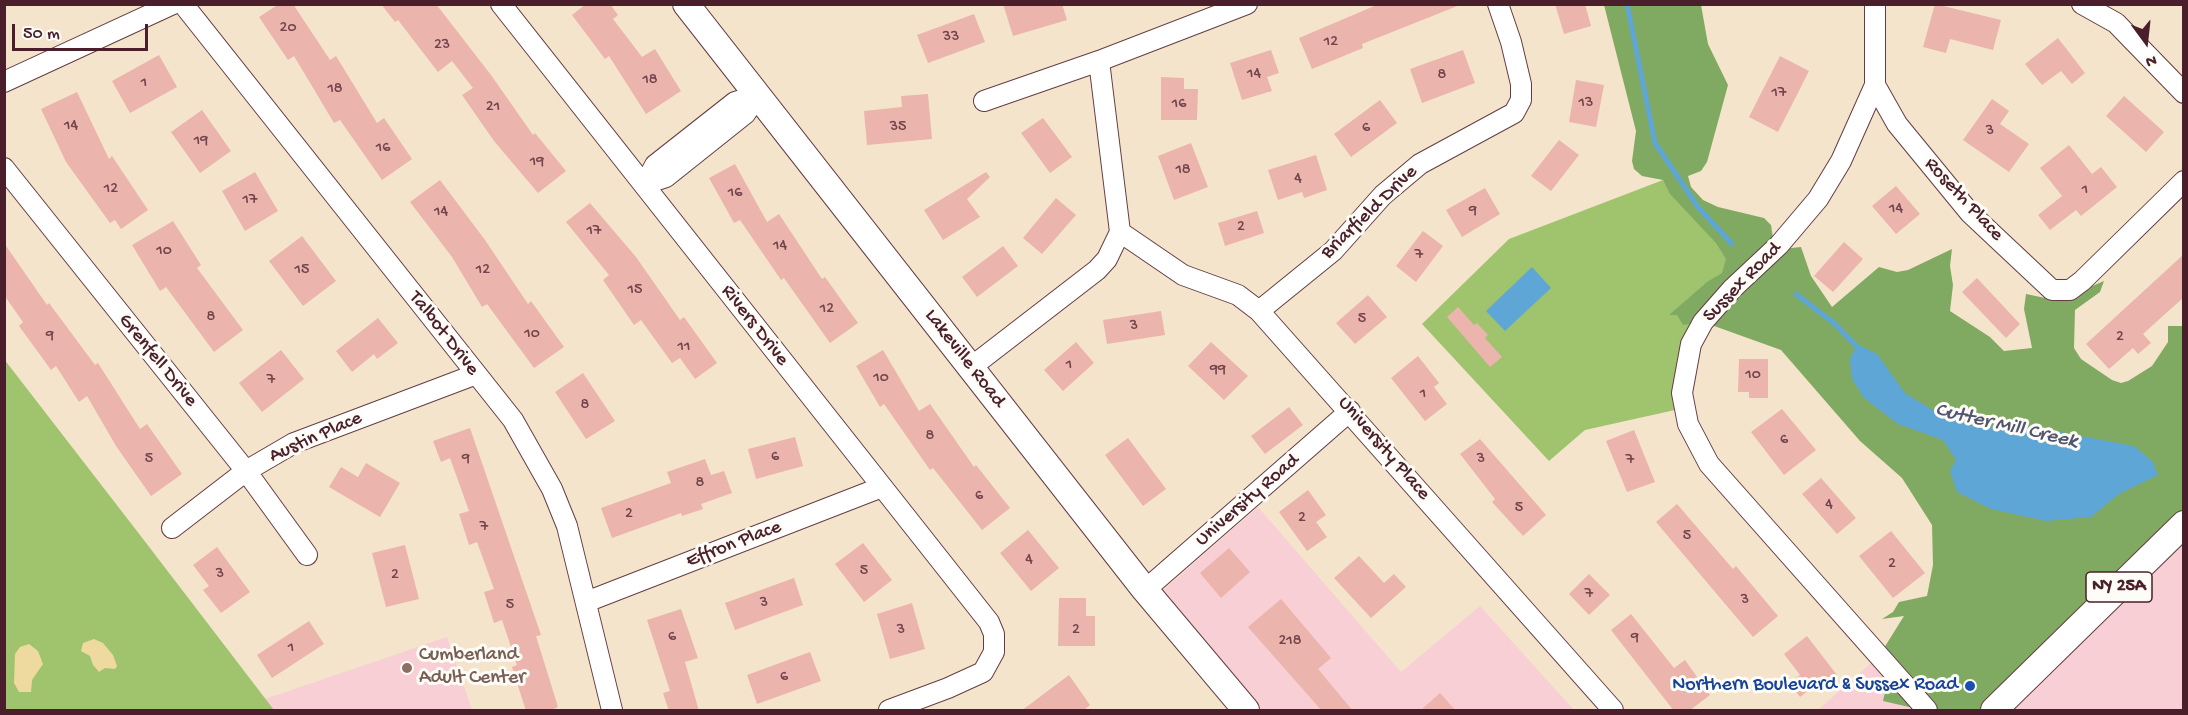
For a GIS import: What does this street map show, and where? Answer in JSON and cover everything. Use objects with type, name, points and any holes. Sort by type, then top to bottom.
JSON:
[{"type":"main road","name":"Lakeville Road","points":[[686,4],[1145,590],[1246,711]]},
{"type":"main road","name":"NY 25A","points":[[1994,711],[2184,524]]},
{"type":"street","points":[[4,82],[173,4]]},
{"type":"street","name":"Talbot Drive","points":[[183,4],[284,129],[474,375],[513,420],[552,489],[567,526],[612,711]]},
{"type":"street","name":"Rivers Drive","points":[[501,4],[981,610],[994,634],[994,652],[990,663],[978,675],[889,711]]},
{"type":"street","points":[[984,101],[1100,61],[1247,4]]},
{"type":"street","name":"Briarfield Drive","points":[[1259,310],[1333,251],[1383,195],[1420,164],[1514,113],[1521,100],[1521,84],[1511,42],[1498,4]]},
{"type":"street","name":"Sussex Road","points":[[1875,4],[1875,84],[1841,161],[1818,199],[1779,245],[1732,289],[1703,322],[1691,344],[1682,393],[1688,424],[1709,464],[1927,711]]},
{"type":"street","points":[[2082,4],[2116,14],[2184,93]]},
{"type":"street","points":[[970,368],[1097,270],[1107,259],[1120,232],[1100,61]]},
{"type":"street","name":"Roseth Place","points":[[1875,84],[1897,124],[1970,213],[2052,290],[2070,290],[2184,181]]},
{"type":"street","points":[[645,184],[666,177],[675,170],[745,114],[758,95]]},
{"type":"street","name":"Grenfell Drive","points":[[4,168],[246,471],[307,555]]},
{"type":"street","name":"University Place","points":[[1120,232],[1183,275],[1238,295],[1259,310],[1613,711]]},
{"type":"street","name":"Austin Place","points":[[172,528],[246,471],[294,443],[474,375]]},
{"type":"street","name":"University Road","points":[[1145,590],[1350,411]]},
{"type":"street","name":"Effron Place","points":[[586,602],[882,487]]},
{"type":"shaded area","points":[[1258,507],[1401,672],[1480,606],[1574,710],[1246,710],[1153,599]]},
{"type":"shaded area","points":[[2183,524],[2183,710],[1994,710]]},
{"type":"shaded area","name":"Cumberland Adult Center","points":[[447,637],[472,710],[274,710],[265,699]]},
{"type":"shaded area","points":[[1879,656],[1927,710],[1818,710]]},
{"type":"green space","points":[[1604,5],[1701,5],[1708,44],[1728,85],[1707,162],[1701,171],[1688,176],[1691,187],[1703,200],[1718,207],[1764,218],[1771,225],[1773,238],[1782,249],[1801,247],[1811,276],[1832,307],[1879,267],[1897,272],[1908,270],[1952,249],[1950,266],[1953,285],[1950,311],[1990,337],[2004,351],[2032,348],[2024,309],[2026,294],[2050,299],[2076,293],[2104,281],[2100,292],[2075,310],[2074,348],[2081,359],[2112,380],[2121,383],[2128,381],[2152,366],[2168,342],[2168,326],[2183,326],[2183,524],[1994,710],[1922,710],[1883,701],[1888,679],[1879,656],[1904,616],[1882,619],[1893,612],[1899,602],[1927,596],[1933,565],[1932,525],[1902,478],[1860,441],[1781,350],[1703,322],[1683,325],[1677,315],[1669,315],[1707,282],[1722,273],[1726,259],[1716,243],[1670,194],[1663,180],[1642,176],[1634,169],[1632,161],[1636,131]]},
{"type":"green space","points":[[1663,180],[1750,272],[1703,322],[1684,408],[1585,430],[1549,461],[1422,324],[1509,239]]},
{"type":"green space","points":[[4,359],[140,535],[274,710],[5,710]]},
{"type":"sand","points":[[94,639],[103,643],[113,655],[117,666],[115,669],[105,668],[99,672],[90,656],[81,651],[83,643]]},
{"type":"sand","points":[[29,644],[38,651],[43,664],[32,680],[31,692],[19,692],[14,683],[15,654],[20,647]]},
{"type":"water","points":[[1532,267],[1551,288],[1505,331],[1486,311]]},
{"type":"water","points":[[1857,344],[1877,354],[1905,393],[1942,416],[1977,426],[2039,428],[2134,446],[2153,462],[2158,475],[2119,494],[2091,517],[2046,521],[1991,509],[1957,492],[1950,471],[1956,460],[1943,440],[1898,424],[1864,398],[1852,379],[1850,359]]},
{"type":"building","points":[[279,4],[293,4],[330,60],[336,56],[377,123],[384,118],[412,159],[382,180],[340,120],[334,123],[294,56],[288,60],[259,17]]},
{"type":"building","points":[[381,4],[436,4],[491,75],[533,135],[535,133],[566,171],[538,193],[494,141],[462,95],[473,88],[452,61],[438,72],[398,20],[395,22]]},
{"type":"building","points":[[586,4],[610,4],[618,15],[613,19],[642,57],[655,49],[681,91],[646,114],[609,56],[605,59],[572,15]]},
{"type":"building","points":[[1003,4],[1062,4],[1067,20],[1013,36]]},
{"type":"building","points":[[1379,4],[1460,5],[1362,44],[1363,48],[1312,69],[1299,38]]},
{"type":"building","points":[[1555,4],[1585,4],[1591,26],[1564,34]]},
{"type":"building","points":[[1935,4],[2001,20],[1993,50],[1950,39],[1946,53],[1923,47]]},
{"type":"building","points":[[974,14],[985,42],[928,63],[917,35]]},
{"type":"building","points":[[2058,38],[2085,73],[2072,84],[2061,71],[2042,85],[2025,64]]},
{"type":"building","points":[[1271,50],[1279,73],[1267,77],[1272,91],[1242,100],[1230,63]]},
{"type":"building","points":[[1463,50],[1475,83],[1422,103],[1410,69]]},
{"type":"building","points":[[159,55],[177,87],[130,113],[112,81]]},
{"type":"building","points":[[1780,56],[1809,71],[1778,132],[1749,117]]},
{"type":"building","points":[[1161,77],[1184,78],[1184,89],[1198,89],[1197,120],[1161,120]]},
{"type":"building","points":[[1576,80],[1604,85],[1596,127],[1569,122]]},
{"type":"building","points":[[77,92],[109,159],[112,156],[148,210],[121,229],[115,220],[110,223],[66,162],[41,109]]},
{"type":"building","points":[[928,94],[932,139],[867,145],[864,111],[902,107],[901,96]]},
{"type":"building","points":[[2124,96],[2164,132],[2146,152],[2106,116]]},
{"type":"building","points":[[1992,99],[2009,111],[2000,124],[2029,144],[2009,172],[1963,140]]},
{"type":"building","points":[[1380,100],[1397,123],[1351,157],[1334,134]]},
{"type":"building","points":[[202,110],[231,151],[200,173],[171,132]]},
{"type":"building","points":[[1043,118],[1072,157],[1050,173],[1021,133]]},
{"type":"building","points":[[1559,140],[1579,155],[1551,191],[1531,176]]},
{"type":"building","points":[[1191,143],[1208,187],[1174,200],[1158,156]]},
{"type":"building","points":[[2069,145],[2092,174],[2101,167],[2117,187],[2081,216],[2076,210],[2050,230],[2038,215],[2062,196],[2040,168]]},
{"type":"building","points":[[1316,155],[1327,190],[1304,198],[1302,192],[1278,200],[1268,170]]},
{"type":"building","points":[[735,164],[767,222],[779,214],[822,279],[825,277],[858,323],[830,343],[784,278],[781,280],[740,220],[734,223],[709,178]]},
{"type":"building","points":[[255,172],[278,211],[245,231],[222,191]]},
{"type":"building","points":[[986,172],[990,177],[967,199],[980,217],[943,240],[924,210]]},
{"type":"building","points":[[440,180],[485,240],[528,304],[531,301],[564,347],[534,368],[487,304],[482,307],[452,257],[410,202]]},
{"type":"building","points":[[1896,186],[1920,214],[1896,234],[1872,206]]},
{"type":"building","points":[[1485,188],[1500,214],[1462,237],[1446,210]]},
{"type":"building","points":[[1056,198],[1076,215],[1042,254],[1023,238]]},
{"type":"building","points":[[590,203],[636,257],[680,320],[684,317],[717,363],[695,379],[680,358],[672,363],[641,320],[634,325],[603,280],[609,275],[566,222]]},
{"type":"building","points":[[1257,211],[1264,233],[1225,246],[1218,223]]},
{"type":"building","points":[[173,221],[201,265],[197,268],[243,330],[214,352],[166,287],[160,291],[132,245]]},
{"type":"building","points":[[1423,231],[1443,246],[1416,282],[1396,266]]},
{"type":"building","points":[[302,236],[336,281],[303,306],[269,261]]},
{"type":"building","points":[[1844,242],[1863,259],[1833,292],[1814,276]]},
{"type":"building","points":[[4,243],[47,305],[49,303],[95,365],[98,363],[140,429],[147,424],[182,474],[151,496],[116,446],[87,396],[79,402],[56,366],[51,370],[19,326],[23,322],[4,295]]},
{"type":"building","points":[[1003,246],[1018,266],[977,297],[962,277]]},
{"type":"building","points":[[2184,254],[2184,297],[2143,334],[2151,343],[2138,354],[2133,348],[2109,369],[2086,344]]},
{"type":"building","points":[[1977,278],[2020,324],[2006,338],[1962,292]]},
{"type":"building","points":[[1368,295],[1387,317],[1355,344],[1336,323]]},
{"type":"building","points":[[1458,307],[1474,325],[1477,323],[1488,335],[1485,338],[1502,357],[1490,367],[1447,317]]},
{"type":"building","points":[[1161,311],[1165,335],[1107,344],[1103,320]]},
{"type":"building","points":[[378,318],[398,343],[377,359],[374,354],[352,372],[336,351]]},
{"type":"building","points":[[1076,342],[1094,363],[1063,391],[1044,370]]},
{"type":"building","points":[[1211,342],[1248,376],[1224,400],[1188,366]]},
{"type":"building","points":[[281,350],[304,379],[262,412],[239,383]]},
{"type":"building","points":[[883,350],[919,411],[930,404],[974,467],[976,465],[1010,508],[982,530],[933,468],[930,470],[884,404],[880,407],[856,366]]},
{"type":"building","points":[[1418,356],[1439,383],[1434,387],[1447,404],[1425,421],[1391,378]]},
{"type":"building","points":[[1739,359],[1768,359],[1768,398],[1749,398],[1749,392],[1738,392]]},
{"type":"building","points":[[583,373],[615,421],[586,439],[555,392]]},
{"type":"building","points":[[1289,407],[1303,425],[1265,454],[1251,436]]},
{"type":"building","points":[[1782,409],[1816,450],[1784,475],[1751,432]]},
{"type":"building","points":[[470,428],[541,635],[536,636],[558,707],[549,711],[526,711],[512,667],[517,665],[502,620],[494,623],[484,592],[494,589],[477,542],[469,545],[459,514],[469,511],[450,458],[441,462],[433,441]]},
{"type":"building","points":[[1634,430],[1655,482],[1627,492],[1606,441]]},
{"type":"building","points":[[795,437],[803,466],[756,479],[748,449]]},
{"type":"building","points":[[1128,438],[1166,489],[1143,506],[1105,455]]},
{"type":"building","points":[[1480,439],[1546,515],[1523,536],[1492,502],[1495,499],[1460,454]]},
{"type":"building","points":[[705,459],[711,475],[724,471],[732,493],[701,504],[703,509],[682,516],[681,513],[612,538],[601,508],[671,483],[667,472]]},
{"type":"building","points":[[366,463],[400,483],[380,517],[329,487],[341,467],[358,477]]},
{"type":"building","points":[[1821,478],[1856,518],[1837,534],[1802,494]]},
{"type":"building","points":[[1308,490],[1326,515],[1316,522],[1327,537],[1307,551],[1279,512]]},
{"type":"building","points":[[1677,504],[1733,569],[1736,566],[1778,616],[1753,637],[1656,522]]},
{"type":"building","points":[[1028,530],[1059,568],[1031,591],[1000,553]]},
{"type":"building","points":[[1891,531],[1925,573],[1893,598],[1859,556]]},
{"type":"building","points":[[863,543],[892,580],[864,602],[835,564]]},
{"type":"building","points":[[405,545],[419,599],[386,607],[372,553]]},
{"type":"building","points":[[217,547],[250,592],[221,613],[203,590],[209,586],[193,565]]},
{"type":"building","points":[[1229,548],[1250,572],[1221,598],[1200,573]]},
{"type":"building","points":[[1359,556],[1384,583],[1394,574],[1406,587],[1371,618],[1334,578]]},
{"type":"building","points":[[1589,574],[1610,595],[1589,615],[1569,594]]},
{"type":"building","points":[[794,578],[803,605],[735,630],[725,603]]},
{"type":"building","points":[[1059,598],[1086,598],[1086,616],[1095,616],[1095,646],[1058,646]]},
{"type":"building","points":[[1281,599],[1331,658],[1318,669],[1353,711],[1322,711],[1248,627]]},
{"type":"building","points":[[912,603],[925,649],[890,659],[877,614]]},
{"type":"building","points":[[681,609],[698,658],[685,662],[699,711],[669,711],[663,693],[670,691],[647,620]]},
{"type":"building","points":[[1631,614],[1674,668],[1685,660],[1710,695],[1689,711],[1674,711],[1611,630]]},
{"type":"building","points":[[309,621],[324,644],[272,678],[257,655]]},
{"type":"building","points":[[1807,636],[1837,675],[1816,691],[1813,687],[1800,697],[1789,683],[1800,675],[1784,654]]},
{"type":"building","points":[[810,652],[821,681],[757,704],[747,675]]},
{"type":"building","points":[[1069,675],[1090,705],[1083,711],[1021,711]]},
{"type":"building","points":[[1440,693],[1456,711],[1420,711]]},
{"type":"waterway","name":"Cutter Mill Creek","points":[[1627,4],[1655,143],[1698,207],[1732,244]]},
{"type":"waterway","name":"Cutter Mill Creek","points":[[1796,294],[1835,324],[1860,350]]},
{"type":"place","name":"Cumberland Adult Center","points":[[407,668]]},
{"type":"place","name":"Northern Boulevard & Sussex Road","points":[[1970,686]]}]
